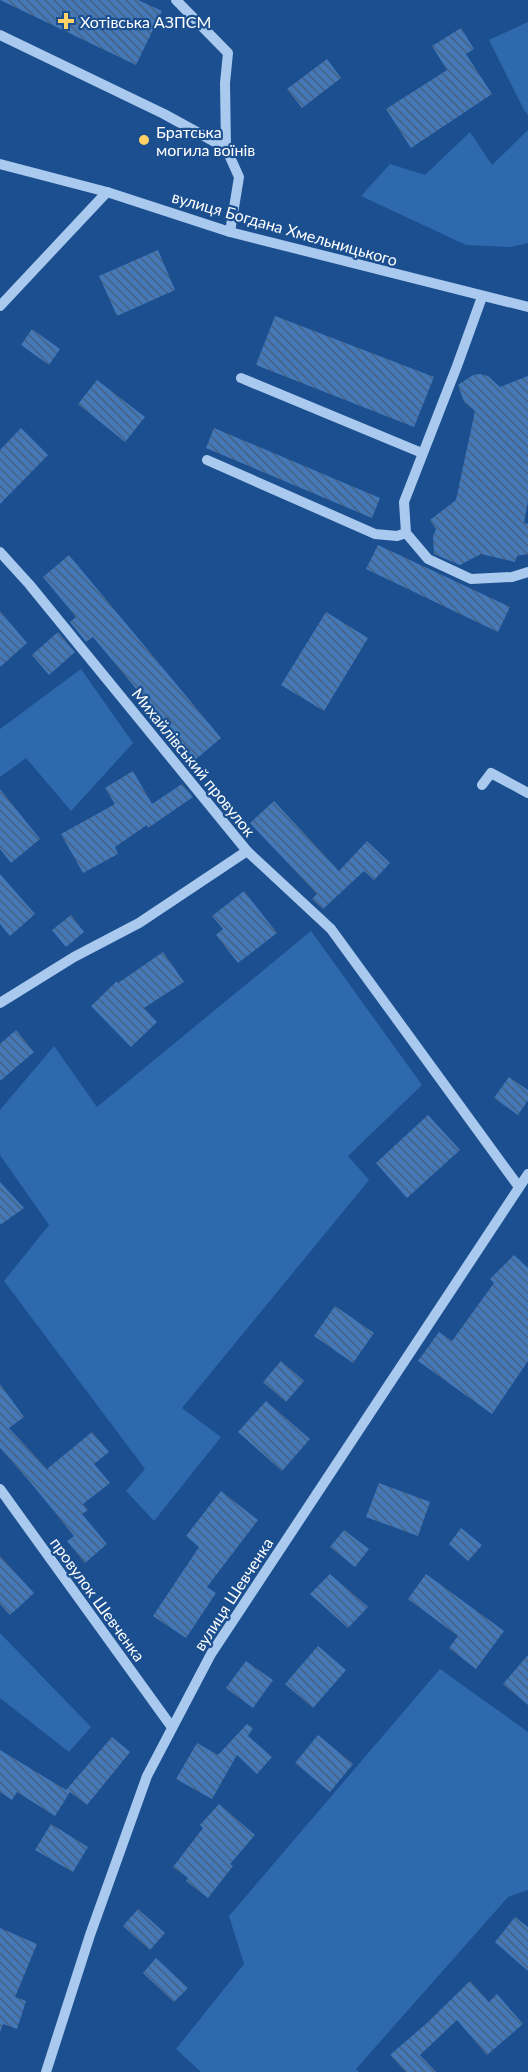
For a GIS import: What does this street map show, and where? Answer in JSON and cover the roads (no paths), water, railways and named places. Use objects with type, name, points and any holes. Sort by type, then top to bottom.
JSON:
[{"type":"street","points":[[176,0],[228,53],[225,83],[226,148],[239,177],[230,232]]},
{"type":"street","points":[[0,35],[164,114],[226,148]]},
{"type":"street","name":"вулиця Богдана Хмельницького","points":[[0,164],[107,192],[230,232],[528,307]]},
{"type":"street","points":[[0,306],[107,192]]},
{"type":"street","points":[[482,297],[404,502],[406,532],[428,559],[471,579],[512,577],[528,572]]},
{"type":"street","points":[[241,378],[422,453]]},
{"type":"street","points":[[207,460],[375,534],[397,536],[406,532]]},
{"type":"street","name":"Михайлівський провулок","points":[[0,552],[247,851],[140,923],[74,957],[0,1003]]},
{"type":"street","points":[[482,785],[490,773],[528,793]]},
{"type":"street","points":[[247,851],[331,929],[519,1187]]},
{"type":"street","name":"вулиця Шевченка","points":[[46,2072],[90,1935],[147,1776],[171,1726],[211,1654],[528,1174]]},
{"type":"street","name":"провулок Шевченка","points":[[0,1489],[171,1726]]},
{"type":"place","name":"Хотівська АЗПСМ","points":[[66,21]]},
{"type":"place","name":"Братська могила воїнів","points":[[144,140]]}]
